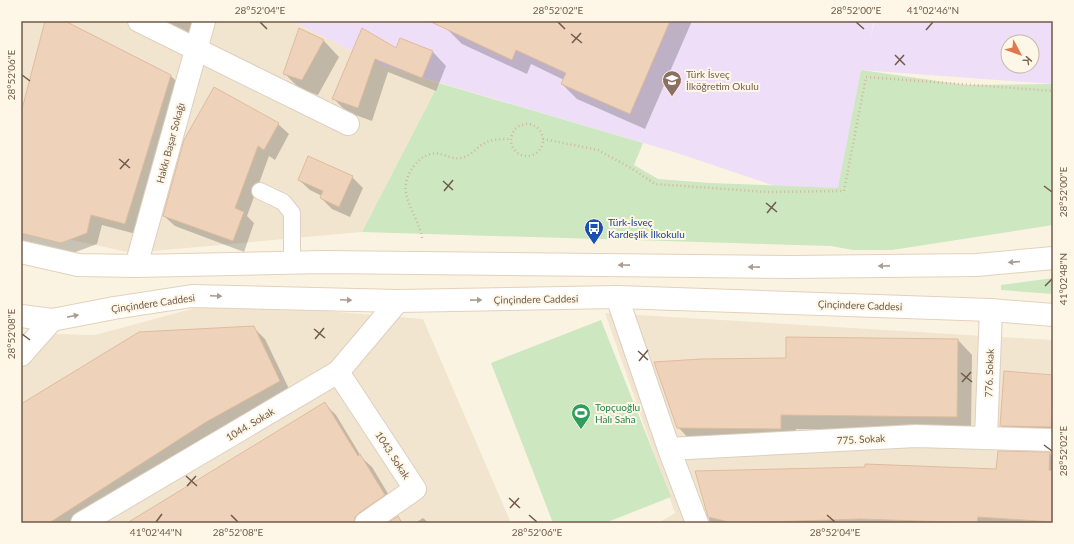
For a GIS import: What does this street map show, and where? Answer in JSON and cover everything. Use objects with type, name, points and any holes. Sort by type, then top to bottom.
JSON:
[{"type":"main road","points":[[139,21],[348,124]]},
{"type":"main road","name":"Hakkı Başar Sokağı","points":[[136,266],[204,21]]},
{"type":"main road","points":[[21,252],[78,265],[136,266],[292,262],[426,262],[791,267],[977,265],[1053,258]]},
{"type":"main road","name":"Çinçindere Caddesi","points":[[21,316],[52,320],[114,308],[192,296],[398,301],[617,297],[991,310],[1053,315]]},
{"type":"main road","points":[[617,297],[692,521]]},
{"type":"main road","name":"1044. Sokak","points":[[82,523],[338,372],[398,301]]},
{"type":"main road","name":"776. Sokak","points":[[986,437],[991,310]]},
{"type":"main road","points":[[21,355],[52,320]]},
{"type":"main road","name":"1043. Sokak","points":[[338,372],[415,489],[366,523]]},
{"type":"main road","name":"775. Sokak","points":[[669,449],[916,436],[1053,440]]},
{"type":"lane","points":[[260,191],[283,202],[292,212],[292,262]]},
{"type":"path","points":[[543,139],[598,150],[631,168],[655,184],[768,192],[844,191],[866,77],[1053,91]]},
{"type":"path","points":[[531,124],[539,130],[543,139],[540,149],[536,153],[525,156],[516,151],[512,146],[511,139],[513,132],[521,125],[531,124]]},
{"type":"path","points":[[426,262],[420,227],[407,202],[405,192],[406,181],[412,169],[420,159],[430,154],[437,153],[454,158],[461,158],[469,156],[485,143],[496,140],[511,139]]},
{"type":"shaded area","points":[[21,21],[292,21],[380,65],[439,83],[362,232],[132,253],[21,229]]},
{"type":"shaded area","name":"Türk İsveç İlköğretim Okulu","points":[[292,21],[874,21],[870,39],[875,21],[1053,21],[1053,84],[861,70],[839,188],[775,186],[674,152],[380,65]]},
{"type":"shaded area","points":[[217,302],[423,319],[511,523],[21,523],[21,333],[95,335]]},
{"type":"shaded area","points":[[605,313],[1053,340],[1053,523],[658,523],[675,513]]},
{"type":"green space","points":[[861,70],[966,85],[1053,84],[1053,225],[892,250],[853,250],[831,246],[362,232],[439,83],[643,143],[634,165],[658,179],[710,183],[838,188]]},
{"type":"green space","points":[[1053,278],[1053,294],[1001,290],[1001,285]]},
{"type":"green space","name":"Topçuoğlu Halı Saha","points":[[601,320],[671,497],[605,523],[553,523],[491,363]]},
{"type":"building","points":[[45,21],[65,21],[171,75],[125,224],[91,215],[87,233],[61,243],[21,233],[21,113]]},
{"type":"building","points":[[429,21],[670,21],[630,114],[561,84],[566,73],[516,50],[512,60]]},
{"type":"building","points":[[299,28],[324,40],[302,80],[283,74]]},
{"type":"building","points":[[362,28],[396,48],[400,38],[433,51],[422,78],[375,59],[358,108],[332,99]]},
{"type":"building","points":[[214,87],[279,123],[264,150],[258,146],[235,208],[244,212],[233,241],[163,216],[184,140]]},
{"type":"building","points":[[308,156],[353,176],[339,207],[320,198],[323,191],[298,180]]},
{"type":"building","points":[[254,326],[280,381],[206,422],[49,523],[21,523],[21,404],[139,332]]},
{"type":"building","points":[[786,337],[958,339],[957,417],[781,415],[781,429],[677,428],[654,362],[701,359],[786,358]]},
{"type":"building","points":[[1004,371],[1053,375],[1051,427],[1000,426]]},
{"type":"building","points":[[325,402],[358,456],[360,454],[385,495],[359,513],[355,517],[354,523],[127,523]]},
{"type":"building","points":[[998,451],[1050,452],[1049,470],[1053,471],[1053,522],[978,517],[977,523],[861,519],[733,523],[708,517],[695,471],[865,467],[865,464],[996,469]]},
{"type":"building","points":[[398,516],[402,523],[388,523]]},
{"type":"place","name":"Türk İsveç İlköğretim Okulu","points":[[672,97]]},
{"type":"place","name":"Türk-İsveç Kardeşlik İlkokulu","points":[[594,245]]},
{"type":"place","name":"Topçuoğlu Halı Saha","points":[[581,430]]}]
